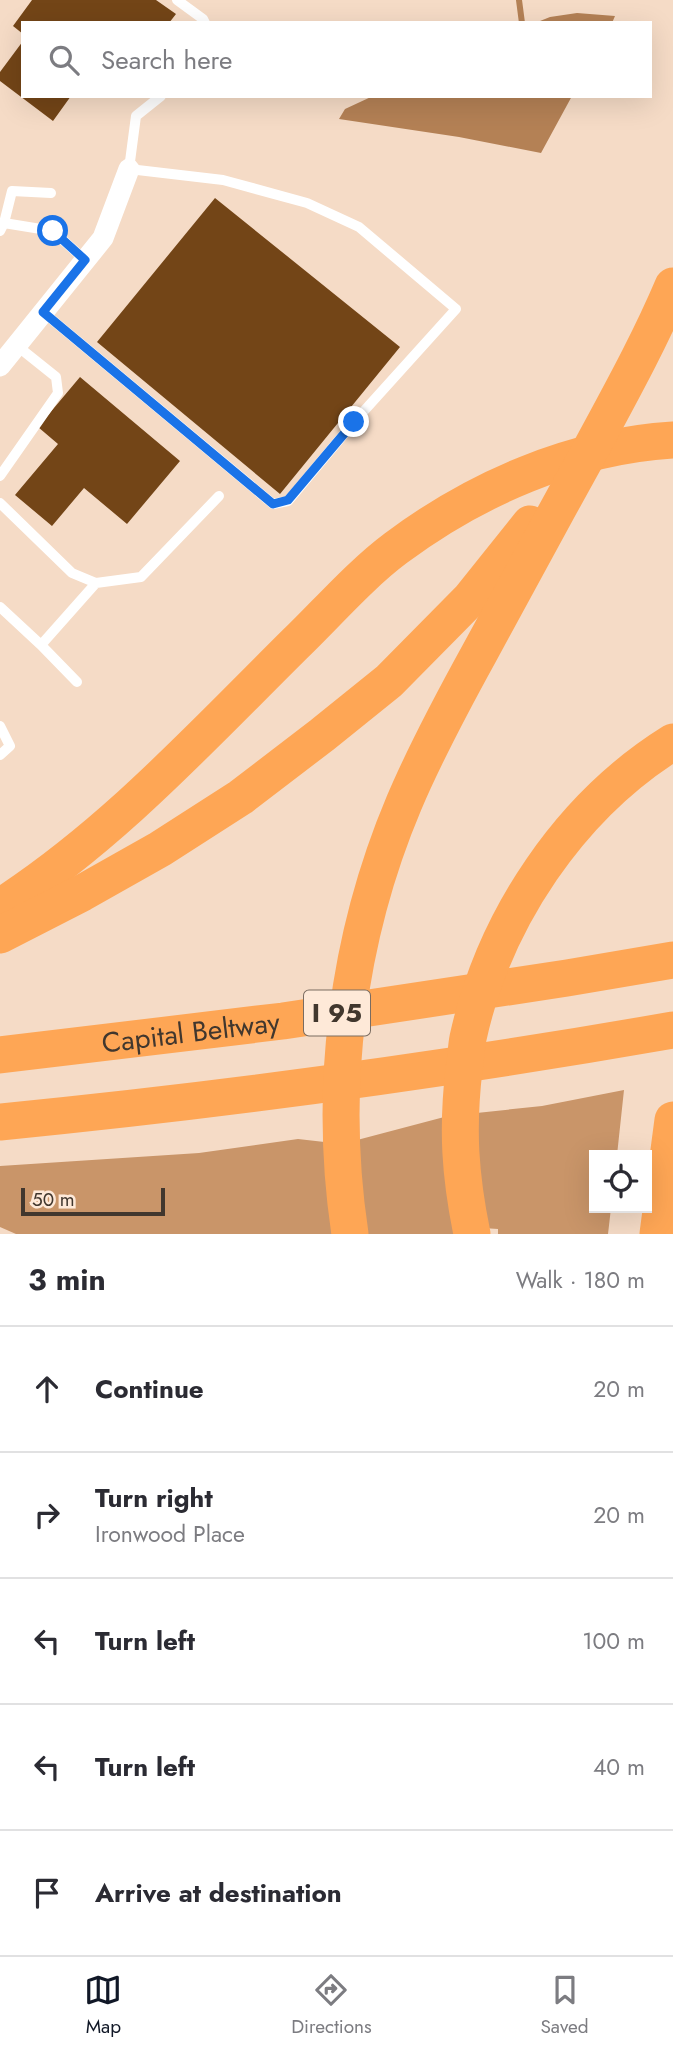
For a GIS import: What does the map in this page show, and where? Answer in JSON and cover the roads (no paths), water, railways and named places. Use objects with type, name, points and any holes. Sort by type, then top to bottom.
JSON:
[{"type":"highway","points":[[350,1234],[341,1146],[342,1074],[353,974],[364,923],[384,858],[426,755],[638,363],[673,286]]},
{"type":"highway","points":[[0,935],[160,849],[218,812],[322,735],[388,681],[470,599],[525,532],[638,363]]},
{"type":"highway","points":[[0,907],[84,848],[140,797],[394,549],[455,509],[516,479],[603,450],[651,441],[673,440]]},
{"type":"highway","points":[[472,1234],[464,1195],[460,1153],[460,1102],[468,1038],[487,974],[516,909],[556,849],[601,798],[673,742]]},
{"type":"highway","name":"Capital Beltway","points":[[0,1055],[283,1021],[673,960]]},
{"type":"highway","name":"I 95","points":[[0,1122],[296,1087],[673,1030]]},
{"type":"highway","points":[[658,1234],[673,1120]]},
{"type":"street","points":[[0,366],[103,238],[129,169]]},
{"type":"lane","points":[[177,0],[204,21]]},
{"type":"lane","points":[[43,312],[273,504],[288,500],[456,309],[359,227],[307,203],[223,180],[129,169],[136,116],[158,98]]},
{"type":"lane","points":[[51,193],[12,191],[2,227],[53,231],[85,260]]},
{"type":"lane","points":[[0,476],[58,393],[56,377],[16,345]]},
{"type":"lane","points":[[0,503],[72,573],[96,583],[141,577],[219,496]]},
{"type":"lane","points":[[41,645],[96,583]]},
{"type":"lane","points":[[0,607],[77,682]]},
{"type":"lane","points":[[0,726],[10,746],[0,755]]},
{"type":"waterway","points":[[519,0],[522,21]]}]
